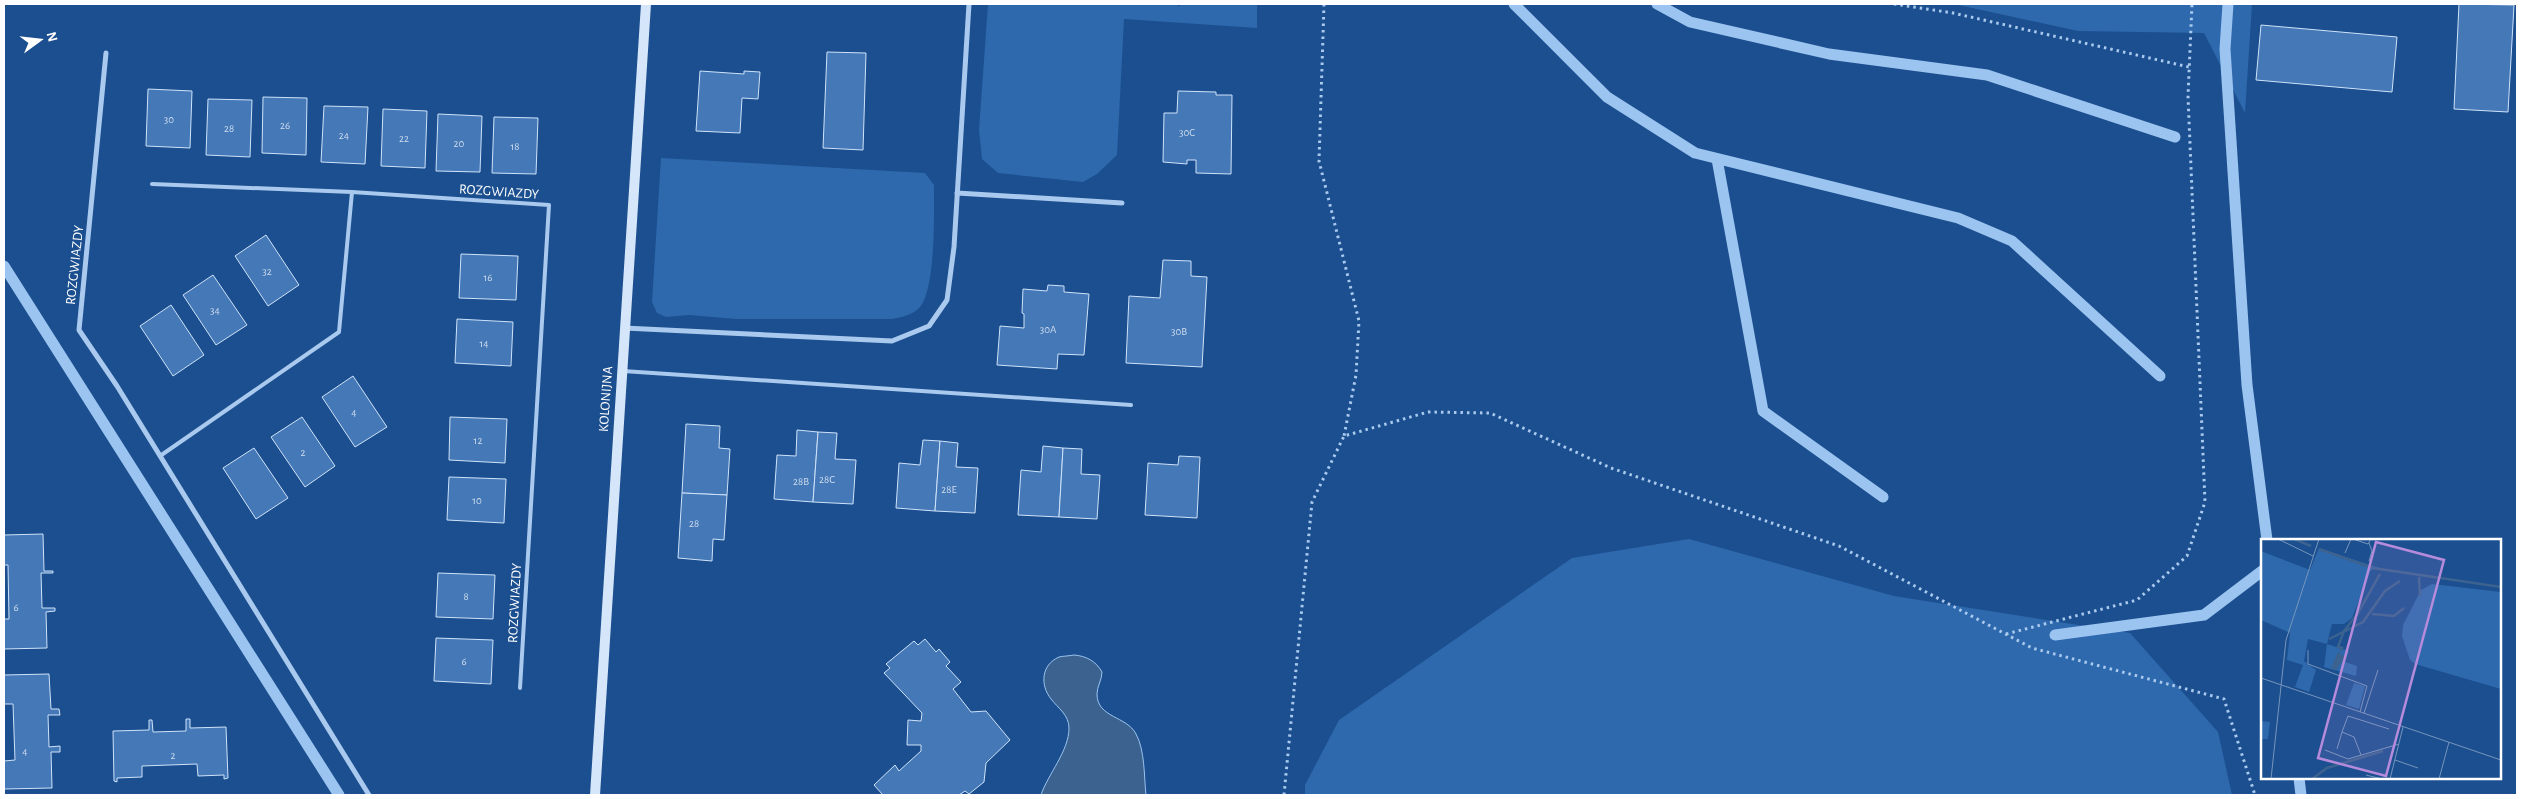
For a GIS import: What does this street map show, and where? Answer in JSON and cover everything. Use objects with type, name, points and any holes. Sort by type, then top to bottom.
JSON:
[{"type":"street","name":"KOLONIJNA","points":[[594,795],[646,4]]},
{"type":"street","points":[[624,328],[892,341],[929,326],[947,300],[957,193],[969,4]]},
{"type":"street","name":"ROZGWIAZDY","points":[[106,53],[79,330],[160,456],[369,795]]},
{"type":"street","points":[[957,193],[1122,204]]},
{"type":"lane","points":[[152,184],[352,192],[339,332],[160,456]]},
{"type":"lane","name":"ROZGWIAZDY","points":[[352,192],[549,205],[520,688]]},
{"type":"lane","points":[[621,370],[1131,405]]},
{"type":"path","points":[[1284,795],[1312,502],[1344,436],[1356,375],[1359,321],[1319,161],[1324,4]]},
{"type":"path","points":[[1894,4],[1953,13],[2189,67]]},
{"type":"path","points":[[2006,634],[2137,600],[2187,556],[2205,502],[2188,96],[2192,4]]},
{"type":"path","points":[[1344,436],[1428,412],[1490,413],[1611,468],[1839,546],[2032,648],[2224,699],[2255,795]]},
{"type":"shaded area","points":[[988,4],[1174,4],[1179,6],[1184,4],[1257,4],[1257,28],[1124,19],[1117,155],[1097,174],[1083,182],[998,173],[982,159],[979,130]]},
{"type":"shaded area","points":[[1954,4],[2252,4],[2245,113],[2204,33],[2078,31]]},
{"type":"shaded area","points":[[661,158],[925,173],[934,185],[934,230],[929,284],[920,307],[911,314],[892,319],[736,319],[689,315],[666,317],[657,313],[652,302]]},
{"type":"shaded area","points":[[1689,539],[1894,596],[2130,633],[2218,732],[2232,795],[1305,795],[1305,785],[1339,720],[1572,558]]},
{"type":"shaded area","points":[[1074,655],[1090,660],[1100,668],[1102,672],[1097,691],[1098,702],[1107,712],[1132,728],[1136,734],[1143,756],[1146,795],[1041,795],[1066,745],[1069,728],[1065,715],[1047,694],[1044,676],[1053,661],[1059,657]]},
{"type":"building","points":[[2459,4],[2514,5],[2508,112],[2454,109]]},
{"type":"building","points":[[2261,25],[2397,37],[2392,92],[2256,80]]},
{"type":"building","points":[[827,52],[866,53],[863,150],[823,148]]},
{"type":"building","points":[[700,71],[744,74],[744,71],[760,72],[758,99],[742,98],[740,133],[696,131]]},
{"type":"building","points":[[148,89],[192,91],[190,148],[146,146]]},
{"type":"building","points":[[1178,91],[1216,92],[1216,95],[1232,95],[1231,174],[1196,173],[1196,160],[1187,160],[1187,164],[1163,162],[1164,113],[1177,113]]},
{"type":"building","points":[[263,97],[307,98],[306,155],[262,153]]},
{"type":"building","points":[[208,99],[252,100],[250,157],[206,155]]},
{"type":"building","points":[[324,106],[368,107],[365,164],[321,162]]},
{"type":"building","points":[[383,109],[427,111],[425,168],[381,166]]},
{"type":"building","points":[[438,114],[482,116],[480,172],[436,171]]},
{"type":"building","points":[[494,117],[538,118],[536,174],[492,173]]},
{"type":"building","points":[[266,235],[299,285],[268,306],[235,256]]},
{"type":"building","points":[[461,254],[518,256],[516,300],[459,298]]},
{"type":"building","points":[[1163,260],[1191,261],[1191,276],[1207,277],[1202,367],[1126,363],[1129,296],[1160,298]]},
{"type":"building","points":[[213,275],[247,325],[216,345],[183,295]]},
{"type":"building","points":[[1048,285],[1064,286],[1064,292],[1089,294],[1084,355],[1058,354],[1057,369],[997,365],[1000,326],[1024,328],[1024,314],[1022,313],[1023,289],[1047,291]]},
{"type":"building","points":[[171,305],[204,355],[173,376],[140,326]]},
{"type":"building","points":[[457,319],[513,322],[511,366],[455,363]]},
{"type":"building","points":[[353,376],[387,427],[355,447],[322,397]]},
{"type":"building","points":[[302,417],[335,466],[305,487],[271,437]]},
{"type":"building","points":[[450,417],[507,419],[505,463],[449,460]]},
{"type":"building","points":[[686,424],[720,426],[719,448],[730,449],[727,495],[682,493]]},
{"type":"building","points":[[797,430],[818,432],[813,502],[774,499],[777,455],[796,456]]},
{"type":"building","points":[[818,432],[837,433],[835,459],[856,460],[853,504],[813,502]]},
{"type":"building","points":[[923,440],[940,441],[935,511],[896,508],[899,463],[920,465]]},
{"type":"building","points":[[940,441],[958,443],[956,467],[978,468],[975,513],[935,511]]},
{"type":"building","points":[[1043,446],[1063,448],[1059,517],[1018,515],[1021,470],[1041,472]]},
{"type":"building","points":[[254,448],[288,498],[256,519],[223,468]]},
{"type":"building","points":[[1063,448],[1082,449],[1081,474],[1100,475],[1097,519],[1059,517]]},
{"type":"building","points":[[1179,456],[1200,457],[1197,518],[1145,515],[1148,463],[1178,465]]},
{"type":"building","points":[[449,477],[506,479],[504,523],[447,520]]},
{"type":"building","points":[[682,493],[727,495],[724,540],[713,539],[712,561],[678,558]]},
{"type":"building","points":[[43,534],[44,571],[53,571],[53,573],[41,573],[42,608],[55,608],[55,611],[46,612],[47,648],[4,649],[4,619],[9,619],[8,565],[4,565],[4,535]]},
{"type":"building","points":[[438,573],[495,575],[493,619],[436,617]]},
{"type":"building","points":[[436,638],[493,640],[491,684],[434,681]]},
{"type":"building","points":[[925,639],[936,652],[939,649],[950,662],[946,666],[961,682],[953,689],[971,712],[986,711],[1010,740],[986,763],[984,782],[969,794],[965,791],[959,795],[883,795],[874,785],[895,765],[899,771],[921,751],[921,745],[907,745],[908,720],[921,721],[922,713],[884,673],[890,668],[886,664],[914,641],[918,645]]},
{"type":"building","points":[[49,674],[51,709],[59,709],[60,715],[48,715],[49,747],[60,746],[60,752],[51,752],[52,788],[4,789],[4,761],[15,760],[13,704],[4,704],[4,675]]},
{"type":"building","points":[[186,719],[190,719],[190,728],[226,727],[228,778],[224,779],[224,775],[198,776],[197,764],[142,766],[142,777],[117,778],[117,782],[114,781],[113,731],[149,730],[149,720],[152,720],[153,732],[186,731]]},
{"type":"waterway","points":[[1514,4],[1607,97],[1695,153],[1958,218],[2012,241],[2160,376]]},
{"type":"waterway","points":[[1657,4],[1690,22],[1829,54],[1987,75],[2175,137]]},
{"type":"waterway","points":[[2228,4],[2225,49],[2247,385],[2267,539]]},
{"type":"waterway","points":[[1717,159],[1763,411],[1883,497]]},
{"type":"waterway","points":[[4,266],[339,795]]},
{"type":"waterway","points":[[2055,635],[2204,615],[2261,572]]},
{"type":"waterway","points":[[2299,779],[2301,795]]}]
